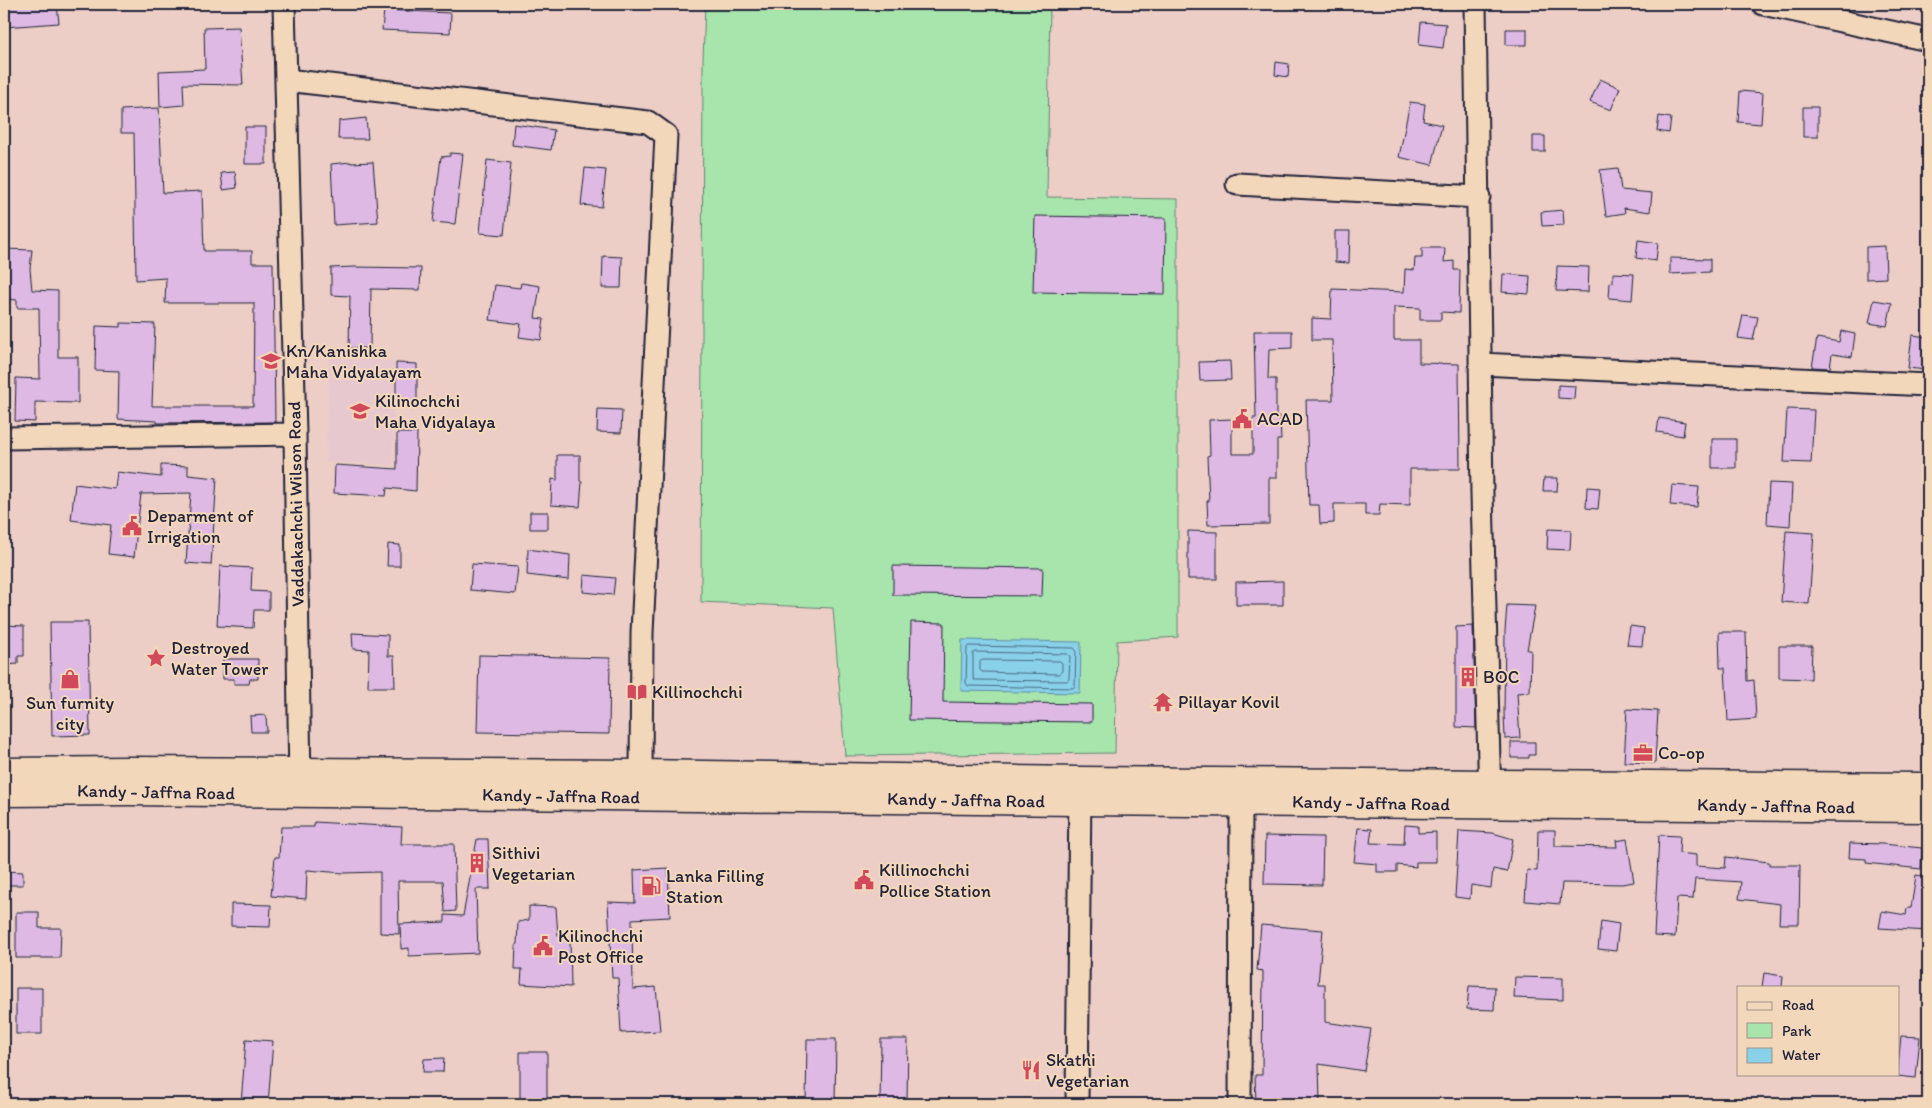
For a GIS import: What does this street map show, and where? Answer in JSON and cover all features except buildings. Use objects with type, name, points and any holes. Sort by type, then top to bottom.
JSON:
[{"type":"highway","name":"Kandy - Jaffna Road","points":[[4,772],[128,770],[300,783],[1490,795],[1928,808]]},
{"type":"highway","name":"Kandy - Jaffna Road","points":[[4,792],[128,790],[300,783],[641,774],[1080,791],[1241,803],[1490,795],[1716,784],[1928,787]]},
{"type":"street","name":"Vaddakachchi Wilson Road","points":[[284,4],[295,434],[300,783]]},
{"type":"street","points":[[1475,4],[1490,795]]},
{"type":"street","points":[[1763,4],[1928,40]]},
{"type":"street","points":[[286,80],[648,122],[666,135],[643,623],[641,774]]},
{"type":"street","points":[[1237,184],[1479,197]]},
{"type":"street","points":[[1481,364],[1928,385]]},
{"type":"street","points":[[4,438],[295,434]]},
{"type":"street","points":[[1078,1104],[1080,791]]},
{"type":"street","points":[[1240,1104],[1241,803]]},
{"type":"shaded area","name":"Kilinochchi Maha Vidyalaya","points":[[329,358],[394,361],[393,465],[326,462]]},
{"type":"green space","points":[[705,4],[1050,4],[1047,197],[1178,199],[1178,637],[1117,641],[1115,753],[845,756],[833,608],[701,602],[703,61]]},
{"type":"water","points":[[962,640],[1081,642],[1080,693],[961,691]]},
{"type":"place","name":"Kn/Kanishka Maha Vidyalayam","points":[[271,361]]},
{"type":"place","name":"Kilinochchi Maha Vidyalaya","points":[[360,411]]},
{"type":"place","name":"ACAD","points":[[1242,419]]},
{"type":"place","name":"Deparment of Irrigation","points":[[132,526]]},
{"type":"place","name":"Destroyed Water Tower","points":[[156,658]]},
{"type":"place","name":"BOC","points":[[1468,677]]},
{"type":"place","name":"Sun furnity city","points":[[70,679]]},
{"type":"place","name":"Killinochchi","points":[[637,692]]},
{"type":"place","name":"Pillayar Kovil","points":[[1163,702]]},
{"type":"place","name":"Co-op","points":[[1643,753]]},
{"type":"place","name":"Sithivi Vegetarian","points":[[477,863]]},
{"type":"place","name":"Killinochchi Pollice Station","points":[[864,880]]},
{"type":"place","name":"Lanka Filling Station","points":[[651,886]]},
{"type":"place","name":"Kilinochchi Post Office","points":[[543,946]]},
{"type":"place","name":"Skathi Vegetarian","points":[[1031,1070]]}]
